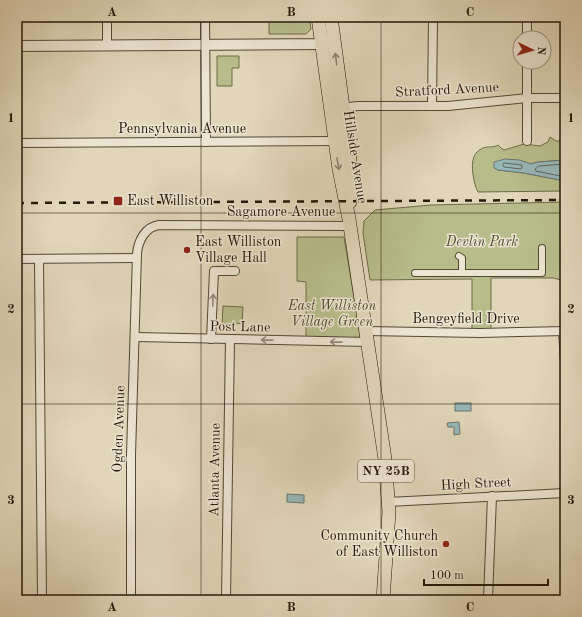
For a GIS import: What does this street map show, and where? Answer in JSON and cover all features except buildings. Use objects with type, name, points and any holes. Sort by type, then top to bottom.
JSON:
[{"type":"main road","name":"Hillside Avenue","points":[[318,17],[328,42],[341,140],[342,188],[350,222]]},
{"type":"main road","name":"Hillside Avenue","points":[[328,42],[331,17]]},
{"type":"main road","name":"NY 25B","points":[[350,222],[382,439],[388,502],[389,523],[383,600]]},
{"type":"street","points":[[107,17],[107,46]]},
{"type":"street","points":[[205,17],[206,142]]},
{"type":"street","points":[[432,17],[432,106]]},
{"type":"street","points":[[527,17],[527,30]]},
{"type":"street","points":[[17,46],[206,45],[328,42]]},
{"type":"street","points":[[527,70],[527,140]]},
{"type":"street","name":"Stratford Avenue","points":[[337,109],[358,106],[448,106],[527,98],[565,98]]},
{"type":"street","name":"Pennsylvania Avenue","points":[[17,143],[341,140]]},
{"type":"street","name":"Sagamore Avenue","points":[[136,258],[140,240],[146,231],[155,226],[350,222]]},
{"type":"street","points":[[415,273],[542,273],[542,248]]},
{"type":"street","points":[[459,256],[462,258],[462,273]]},
{"type":"street","points":[[17,259],[136,258]]},
{"type":"street","name":"Ogden Avenue","points":[[131,600],[130,455],[135,337],[136,258]]},
{"type":"street","points":[[39,259],[42,600]]},
{"type":"street","points":[[211,339],[214,271],[235,271]]},
{"type":"street","points":[[564,331],[565,362]]},
{"type":"street","name":"Bengeyfield Drive","points":[[367,336],[564,331]]},
{"type":"street","name":"Post Lane","points":[[135,337],[230,340],[367,336]]},
{"type":"street","name":"Atlanta Avenue","points":[[226,600],[230,340]]},
{"type":"street","name":"High Street","points":[[388,502],[565,492]]},
{"type":"street","points":[[488,600],[492,496]]},
{"type":"green space","points":[[269,20],[306,20],[310,22],[311,29],[306,34],[269,34]]},
{"type":"green space","points":[[217,56],[239,56],[239,68],[232,68],[232,86],[217,86]]},
{"type":"green space","points":[[550,137],[556,141],[565,141],[565,160],[531,164],[525,162],[498,170],[524,173],[565,181],[565,191],[478,192],[472,170],[476,153],[485,147],[498,145],[504,150],[524,144],[540,146],[548,142]]},
{"type":"green space","name":"Devlin Park","points":[[565,202],[565,284],[561,280],[553,278],[491,278],[491,332],[472,332],[472,279],[370,280],[363,233],[364,221],[375,210],[431,205]]},
{"type":"green space","name":"East Williston Village Green","points":[[297,237],[344,237],[361,340],[306,340],[306,282],[297,281]]},
{"type":"green space","points":[[223,306],[243,307],[242,323],[222,325]]},
{"type":"water","points":[[505,159],[520,160],[531,164],[565,160],[565,181],[524,173],[498,170],[494,168],[494,162]]},
{"type":"water","points":[[455,403],[471,403],[471,411],[455,411]]},
{"type":"water","points":[[459,422],[460,434],[454,435],[454,427],[448,427],[447,423]]},
{"type":"water","points":[[287,494],[304,495],[304,503],[287,502]]},
{"type":"railway","points":[[17,203],[565,200]]},
{"type":"place","name":"East Williston","points":[[118,201]]},
{"type":"place","name":"East Williston Village Hall","points":[[187,250]]},
{"type":"place","name":"Community Church of East Williston","points":[[446,544]]}]
